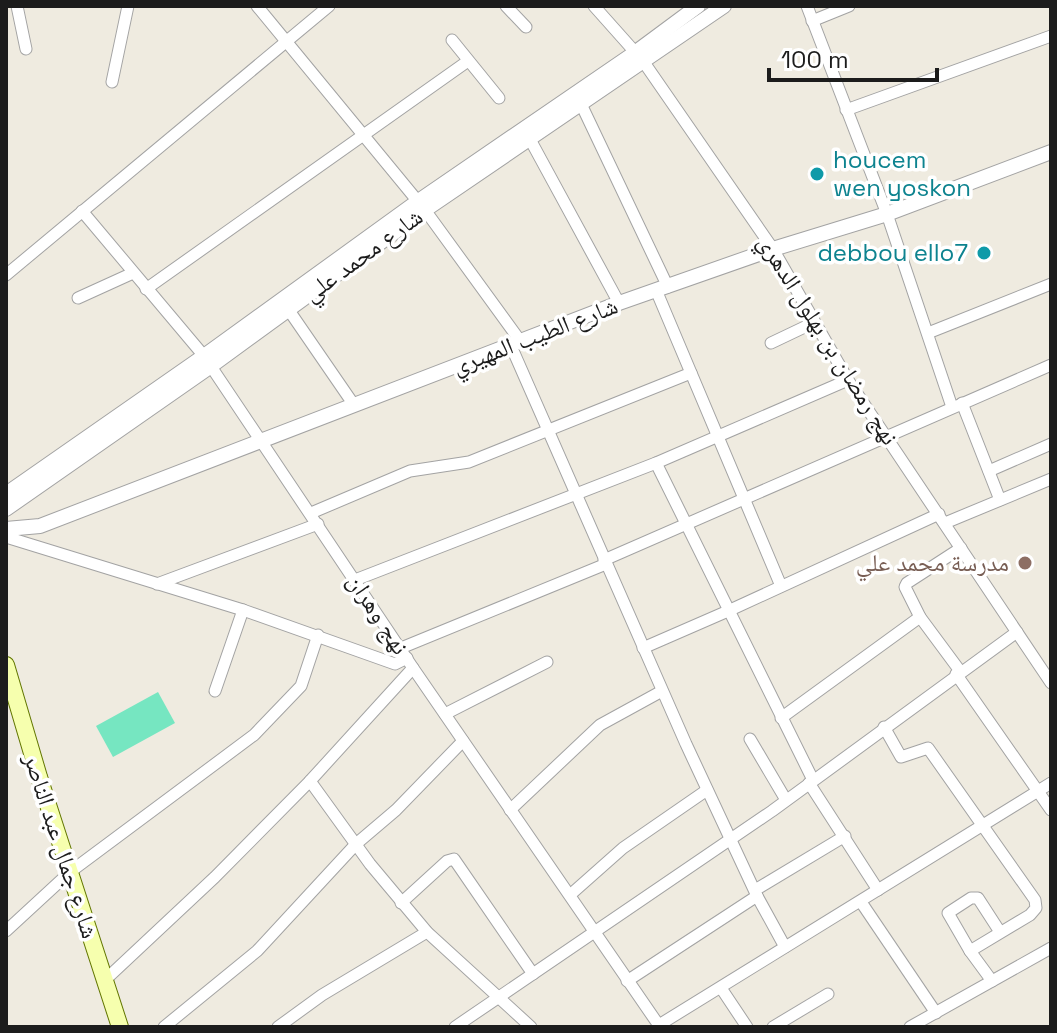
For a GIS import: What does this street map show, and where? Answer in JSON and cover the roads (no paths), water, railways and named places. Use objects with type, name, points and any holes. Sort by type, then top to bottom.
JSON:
[{"type":"main road","name":"شارع جمال عبد الناصر","points":[[6,665],[120,1027]]},
{"type":"street","points":[[17,6],[26,49]]},
{"type":"street","points":[[112,82],[128,6]]},
{"type":"street","points":[[257,6],[421,206],[516,344],[548,432],[662,691],[730,839],[785,947]]},
{"type":"street","points":[[6,275],[329,6]]},
{"type":"street","points":[[506,6],[526,27]]},
{"type":"street","name":"نهج رمضان بن بهلول الدهري","points":[[594,6],[640,57],[773,249],[848,380],[1051,683]]},
{"type":"street","name":"شارع محمد علي","points":[[527,133],[581,104],[698,6]]},
{"type":"street","name":"شارع محمد علي","points":[[6,509],[421,206],[640,57],[724,6]]},
{"type":"street","points":[[807,6],[887,214],[928,333],[1000,500]]},
{"type":"street","points":[[812,21],[849,6]]},
{"type":"street","points":[[846,110],[1051,36]]},
{"type":"street","points":[[452,40],[499,98]]},
{"type":"street","points":[[146,289],[468,61]]},
{"type":"street","points":[[581,104],[662,288],[691,373],[781,586]]},
{"type":"street","points":[[527,133],[619,303]]},
{"type":"street","name":"شارع الطيب المهيري","points":[[6,529],[40,526],[619,303],[773,249],[887,214],[1051,152]]},
{"type":"street","name":"شارع محمد علي","points":[[6,494],[288,309],[421,206]]},
{"type":"street","name":"نهج وهران","points":[[82,211],[208,361],[659,1026]]},
{"type":"street","points":[[78,298],[133,273]]},
{"type":"street","points":[[928,333],[1051,284]]},
{"type":"street","points":[[288,309],[354,405]]},
{"type":"street","points":[[771,343],[813,323]]},
{"type":"street","points":[[6,537],[243,610],[395,664],[686,525],[1051,365]]},
{"type":"street","points":[[311,513],[410,471],[469,462],[691,373]]},
{"type":"street","points":[[355,580],[656,463],[848,380]]},
{"type":"street","points":[[989,471],[1051,444]]},
{"type":"street","points":[[656,463],[811,782],[878,890]]},
{"type":"street","points":[[643,648],[942,518],[1000,500],[1051,479]]},
{"type":"street","points":[[157,584],[318,524]]},
{"type":"street","points":[[961,548],[906,585],[905,591],[1051,810]]},
{"type":"street","points":[[215,691],[243,610]]},
{"type":"street","points":[[781,718],[920,617]]},
{"type":"street","points":[[455,1027],[786,800],[1017,632]]},
{"type":"street","points":[[6,931],[70,872],[254,735],[301,686],[318,635]]},
{"type":"street","points":[[104,981],[215,877],[310,781],[407,658]]},
{"type":"street","points":[[445,714],[547,662]]},
{"type":"street","points":[[510,810],[600,725],[662,691]]},
{"type":"street","points":[[884,727],[901,757],[928,748],[1036,904],[1030,915],[970,951]]},
{"type":"street","points":[[750,739],[786,800]]},
{"type":"street","points":[[164,1027],[257,951],[356,844],[396,810],[463,741]]},
{"type":"street","points":[[310,781],[401,903],[427,932],[531,1027]]},
{"type":"street","points":[[659,1026],[1051,783]]},
{"type":"street","points":[[570,895],[623,848],[707,790]]},
{"type":"street","points":[[627,981],[845,836]]},
{"type":"street","points":[[401,903],[447,861],[454,859],[533,974]]},
{"type":"street","points":[[992,981],[948,913],[971,898],[978,898],[1000,932]]},
{"type":"street","points":[[861,902],[936,1013]]},
{"type":"street","points":[[278,1027],[322,995],[427,932]]},
{"type":"street","points":[[910,1027],[1051,948]]},
{"type":"street","points":[[721,988],[747,1027]]},
{"type":"street","points":[[773,1027],[828,994]]},
{"type":"place","name":"houcem wen yoskon","points":[[817,174]]},
{"type":"place","name":"debbou ello7","points":[[984,253]]},
{"type":"place","name":"مدرسة محمد علي","points":[[1025,563]]}]
